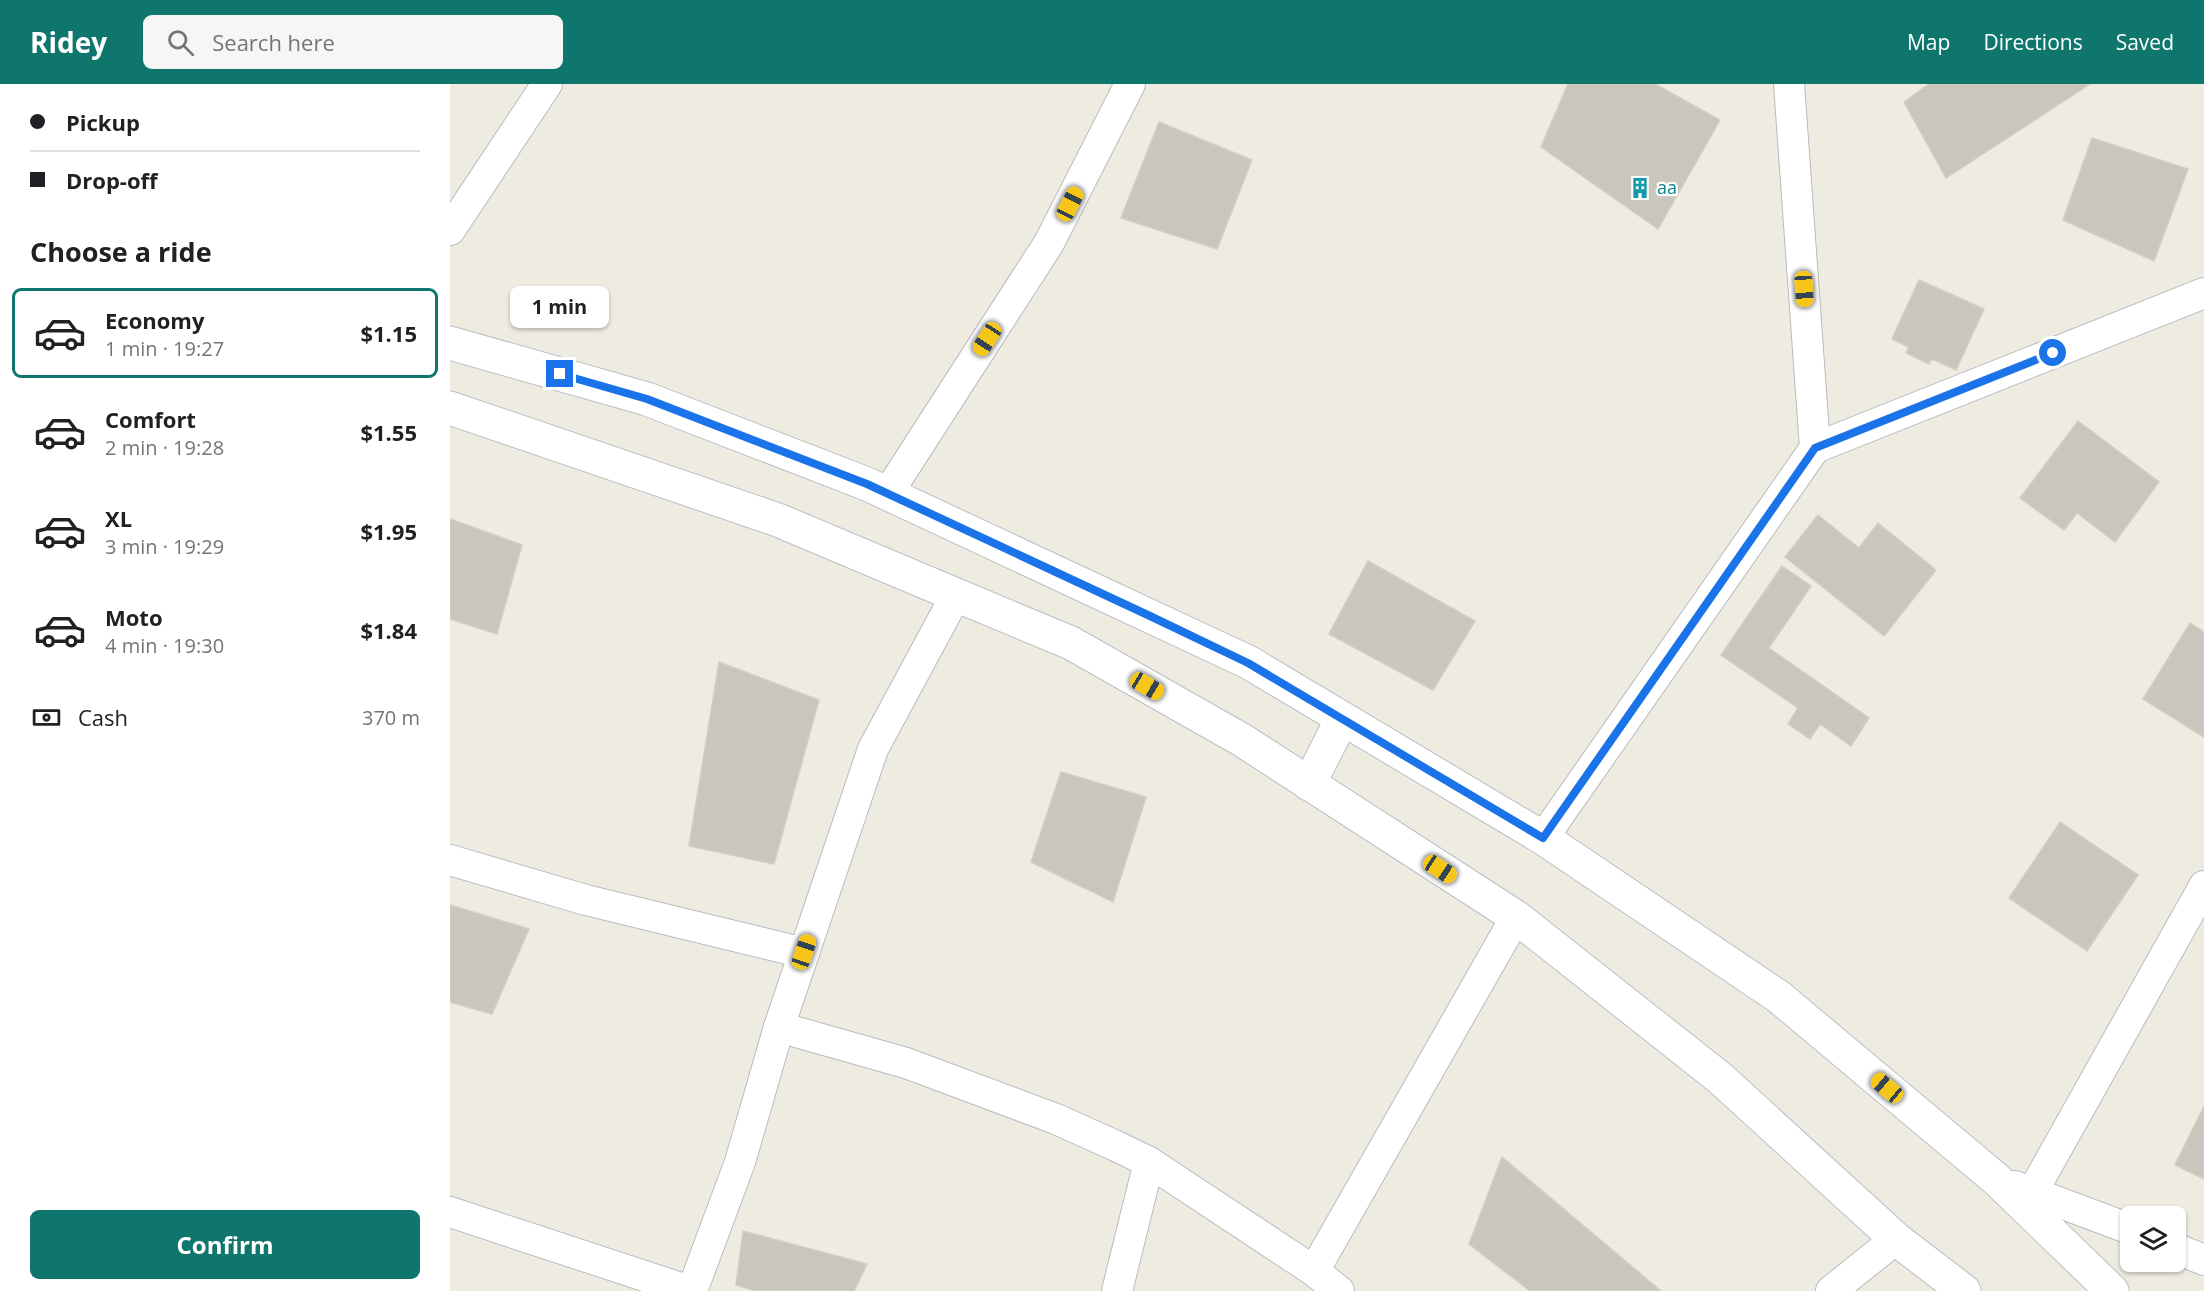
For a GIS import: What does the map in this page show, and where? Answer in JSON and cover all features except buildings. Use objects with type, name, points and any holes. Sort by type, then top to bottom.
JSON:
[{"type":"main road","points":[[450,343],[647,399],[888,494],[1248,663],[1543,838],[1779,997],[1996,1179],[2112,1291]]},
{"type":"main road","points":[[450,408],[778,520],[1071,643],[1242,740],[1516,917],[1720,1078],[1896,1239],[1964,1291]]},
{"type":"main road","points":[[1309,784],[1342,719]]},
{"type":"street","points":[[450,230],[547,84]]},
{"type":"street","points":[[888,494],[1049,243],[1130,84]]},
{"type":"street","points":[[1789,84],[1815,448]]},
{"type":"street","points":[[1543,838],[1815,448],[2204,293]]},
{"type":"street","points":[[450,1212],[691,1291],[740,1162],[779,1027],[873,750],[956,595]]},
{"type":"street","points":[[450,860],[586,900],[804,952]]},
{"type":"street","points":[[2032,1193],[2204,886]]},
{"type":"street","points":[[1314,1271],[1516,917]]},
{"type":"street","points":[[779,1027],[906,1063],[1056,1119],[1149,1162],[1314,1271],[1339,1291]]},
{"type":"street","points":[[1117,1291],[1149,1162]]},
{"type":"street","points":[[1996,1179],[2120,1225]]},
{"type":"street","points":[[1831,1291],[1896,1239]]},
{"type":"street","points":[[2186,1253],[2204,1260]]},
{"type":"place","name":"aa","points":[[1640,188]]},
{"type":"route","points":[[560,374],[647,399],[867,484],[1150,616],[1248,663],[1543,838],[1815,448],[2053,353]]}]
